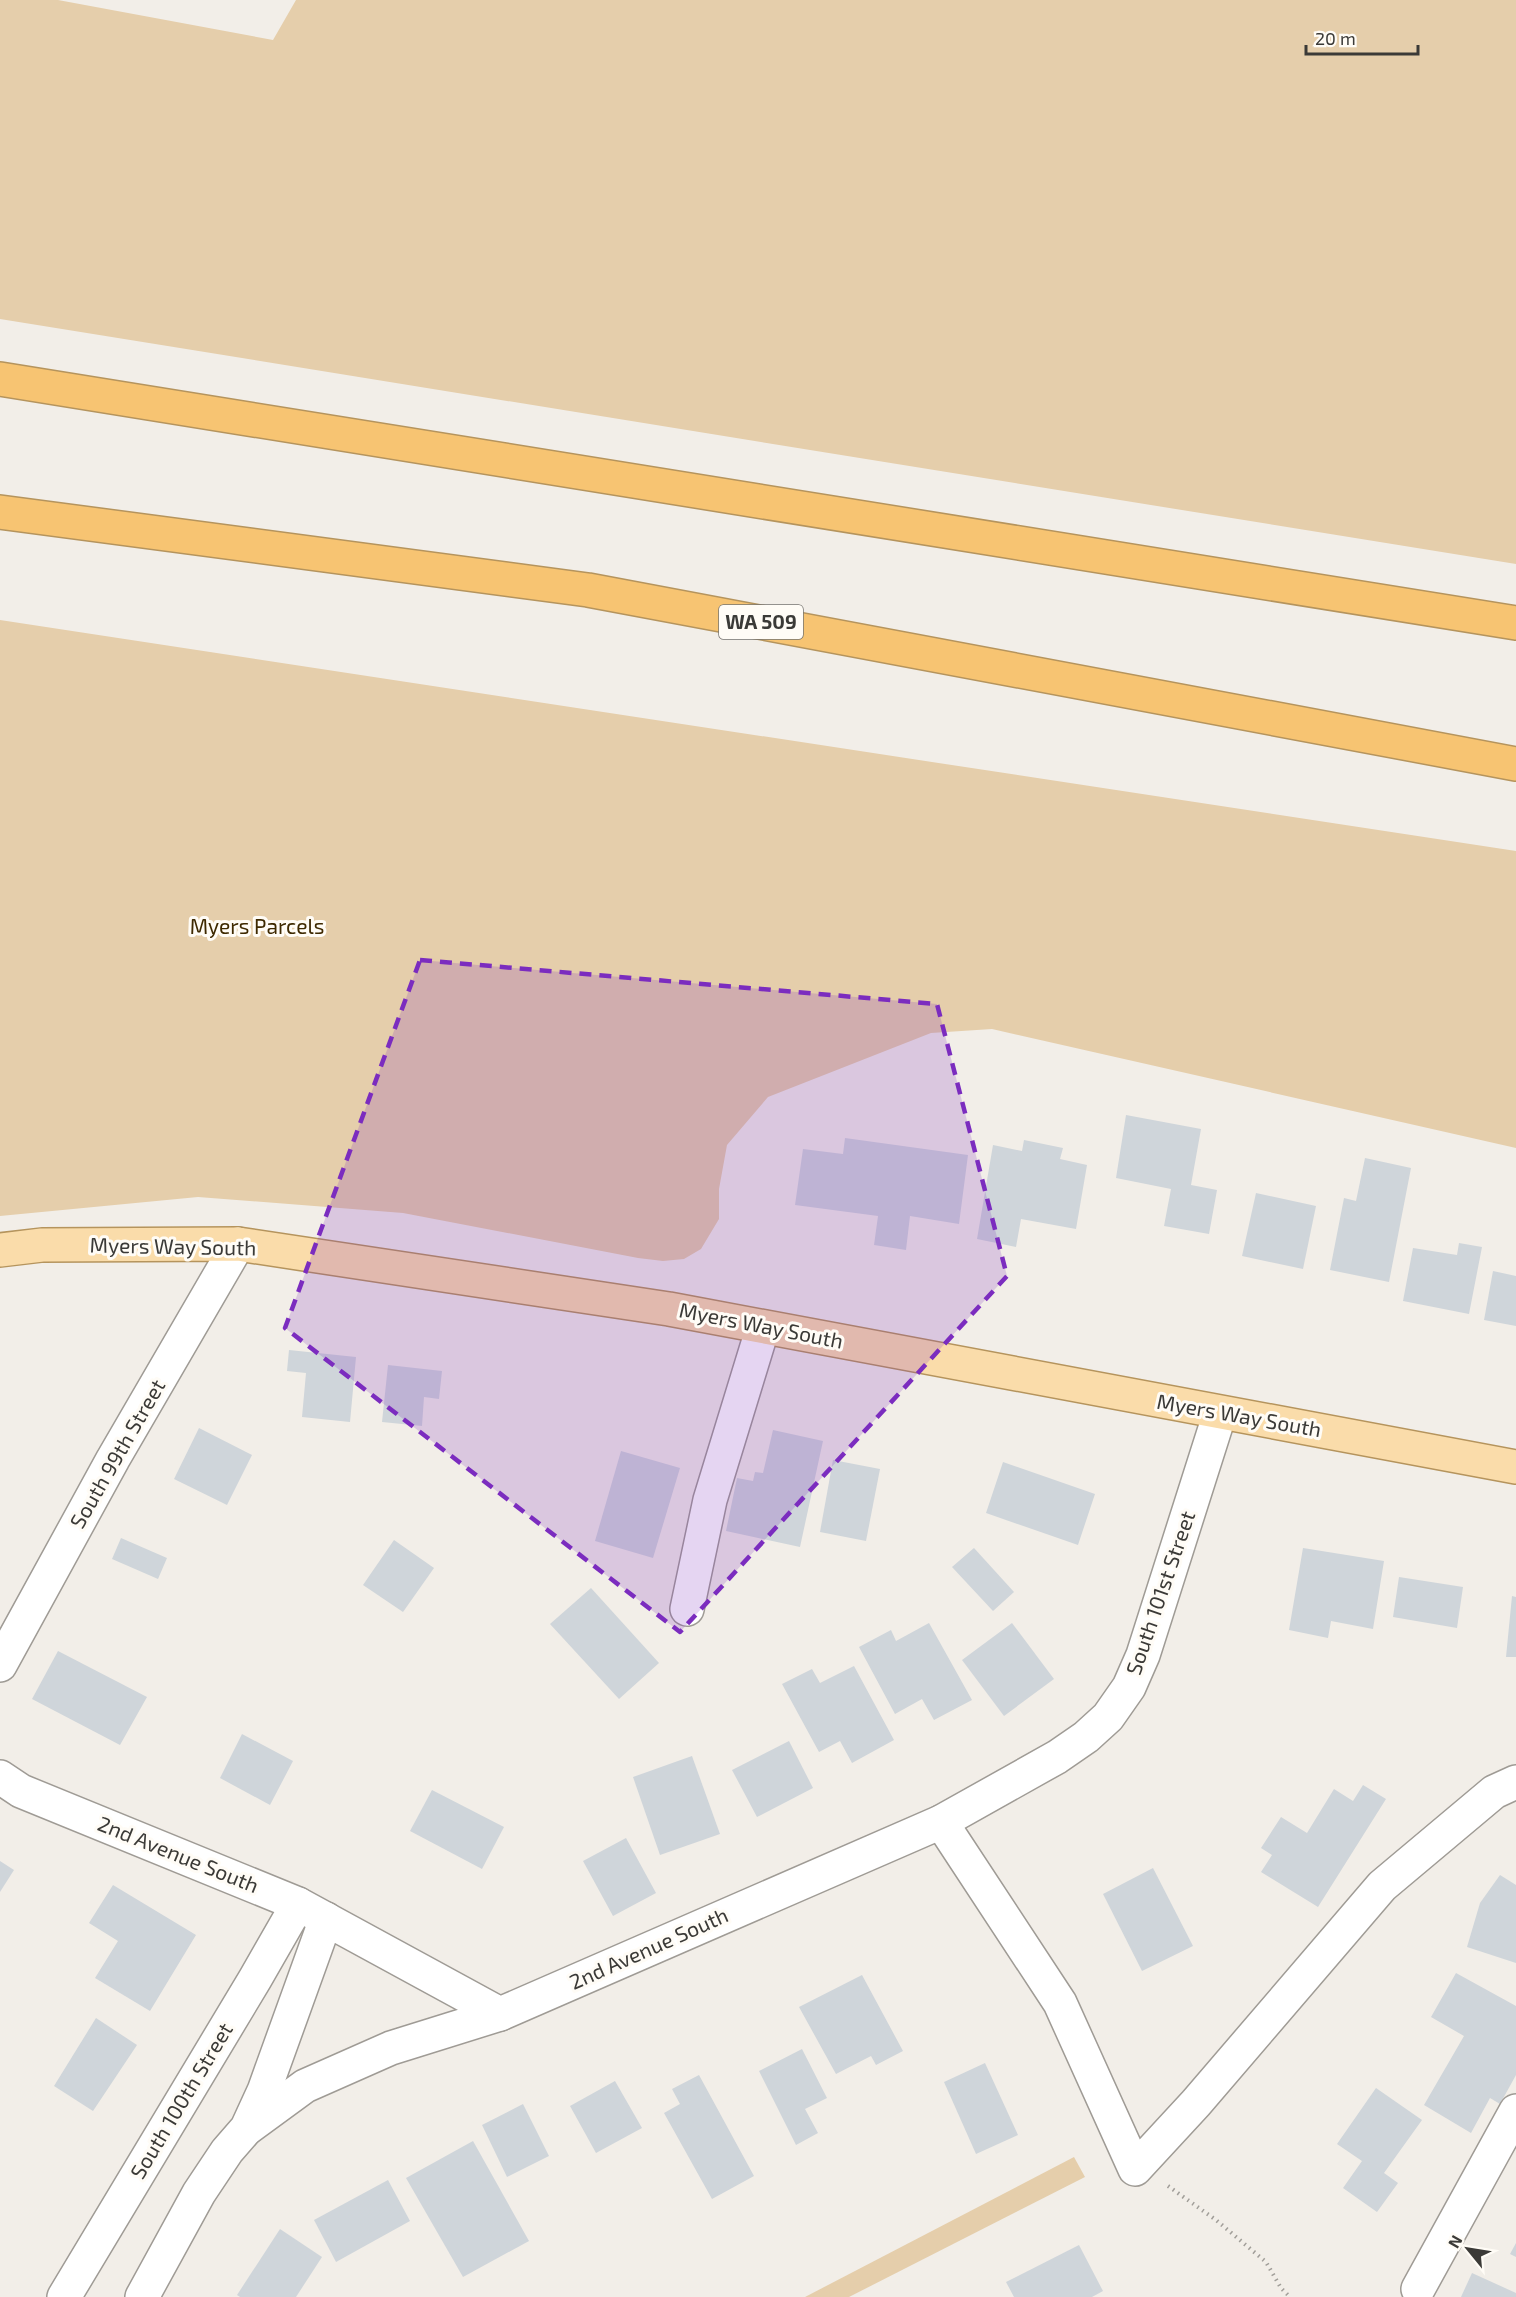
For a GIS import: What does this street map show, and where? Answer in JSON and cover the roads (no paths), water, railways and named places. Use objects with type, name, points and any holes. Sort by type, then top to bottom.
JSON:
[{"type":"highway","points":[[0,379],[1516,623]]},
{"type":"highway","name":"WA 509","points":[[0,512],[588,590],[1516,764]]},
{"type":"main road","name":"Myers Way South","points":[[0,1250],[42,1245],[238,1244],[669,1309],[1516,1467]]},
{"type":"street","name":"South 99th Street","points":[[0,1665],[114,1459],[238,1244]]},
{"type":"street","points":[[687,1610],[711,1500],[763,1327]]},
{"type":"street","name":"South 101st Street","points":[[941,1822],[1057,1757],[1086,1737],[1108,1716],[1129,1687],[1143,1655],[1220,1413]]},
{"type":"street","name":"2nd Avenue South","points":[[0,1778],[21,1791],[312,1911],[500,2014],[941,1822]]},
{"type":"street","points":[[941,1822],[1060,2003],[1136,2169],[1189,2111],[1382,1886],[1494,1792],[1516,1782]]},
{"type":"street","points":[[247,2128],[264,2091],[312,1911]]},
{"type":"street","name":"South 100th Street","points":[[64,2297],[249,1990],[312,1911]]},
{"type":"street","points":[[142,2297],[200,2193],[227,2151],[247,2128],[305,2086],[392,2048],[500,2014]]},
{"type":"street","points":[[1418,2289],[1516,2110]]},
{"type":"park label","name":"Myers Parcels","points":[[257,927]]}]
